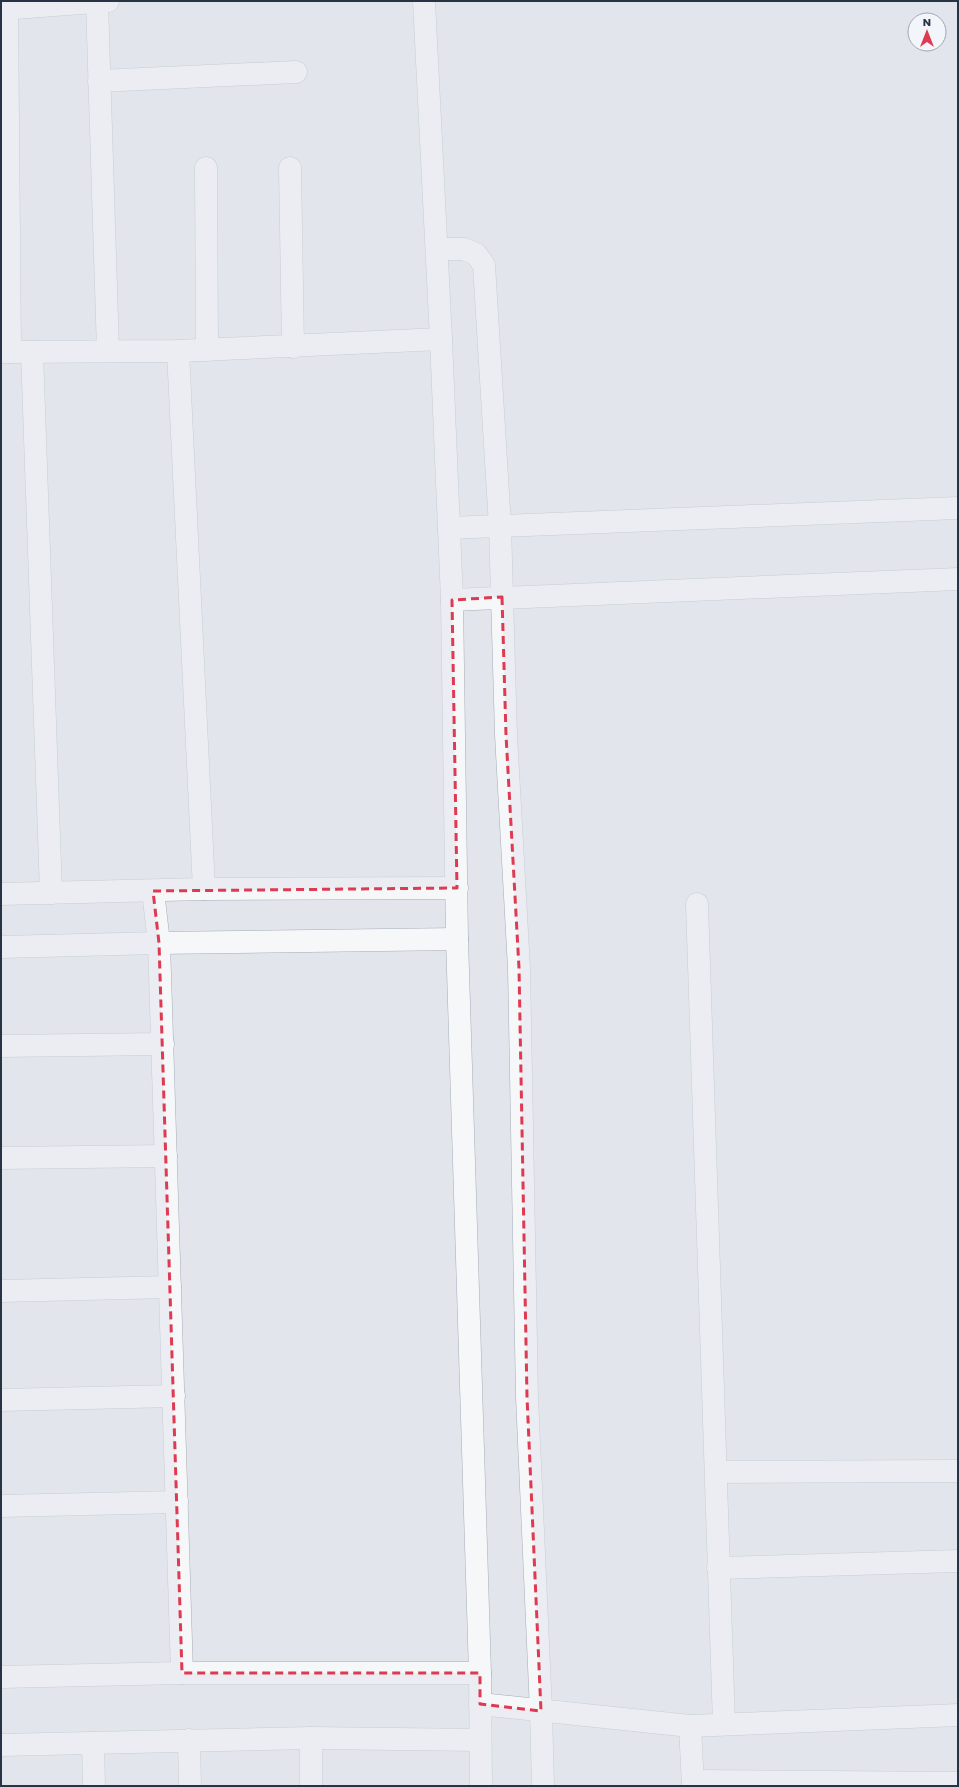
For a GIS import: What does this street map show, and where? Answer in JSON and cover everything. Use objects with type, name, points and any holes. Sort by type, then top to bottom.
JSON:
[{"type":"street","points":[[108,351],[99,81],[102,1],[4,8],[6,352],[178,351],[293,347],[441,339]]},
{"type":"street","points":[[424,1],[437,249],[452,600],[458,939],[480,1673],[481,1786]]},
{"type":"street","points":[[99,81],[296,72]]},
{"type":"street","points":[[206,168],[207,350]]},
{"type":"street","points":[[290,168],[293,347]]},
{"type":"street","points":[[437,249],[464,249],[476,254],[484,265],[500,526],[506,735],[519,968],[527,1397],[543,1786]]},
{"type":"street","points":[[178,351],[204,889]]},
{"type":"street","points":[[32,352],[51,893]]},
{"type":"street","points":[[449,528],[958,508]]},
{"type":"street","points":[[452,600],[958,579]]},
{"type":"street","points":[[1,894],[204,889],[458,888]]},
{"type":"street","points":[[153,891],[159,942],[163,1044],[182,1673]]},
{"type":"street","points":[[697,904],[724,1724]]},
{"type":"street","points":[[1,947],[159,942],[458,939]]},
{"type":"street","points":[[1,1046],[163,1044]]},
{"type":"street","points":[[1,1158],[166,1156]]},
{"type":"street","points":[[1,1291],[170,1287]]},
{"type":"street","points":[[1,1400],[174,1396]]},
{"type":"street","points":[[716,1472],[958,1471]]},
{"type":"street","points":[[1,1506],[177,1502]]},
{"type":"street","points":[[718,1568],[958,1561]]},
{"type":"street","points":[[1,1677],[182,1673],[480,1673]]},
{"type":"street","points":[[480,1704],[690,1726],[958,1715]]},
{"type":"street","points":[[690,1726],[693,1783],[958,1783]]},
{"type":"street","points":[[1,1745],[311,1738],[480,1740]]},
{"type":"street","points":[[311,1738],[311,1786]]},
{"type":"street","points":[[189,1740],[190,1786]]},
{"type":"street","points":[[93,1743],[94,1786]]},
{"type":"highlighted area","points":[[502,597],[506,735],[519,968],[527,1397],[541,1711],[480,1704],[480,1673],[182,1673],[159,943],[153,891],[457,888],[452,600]]}]
